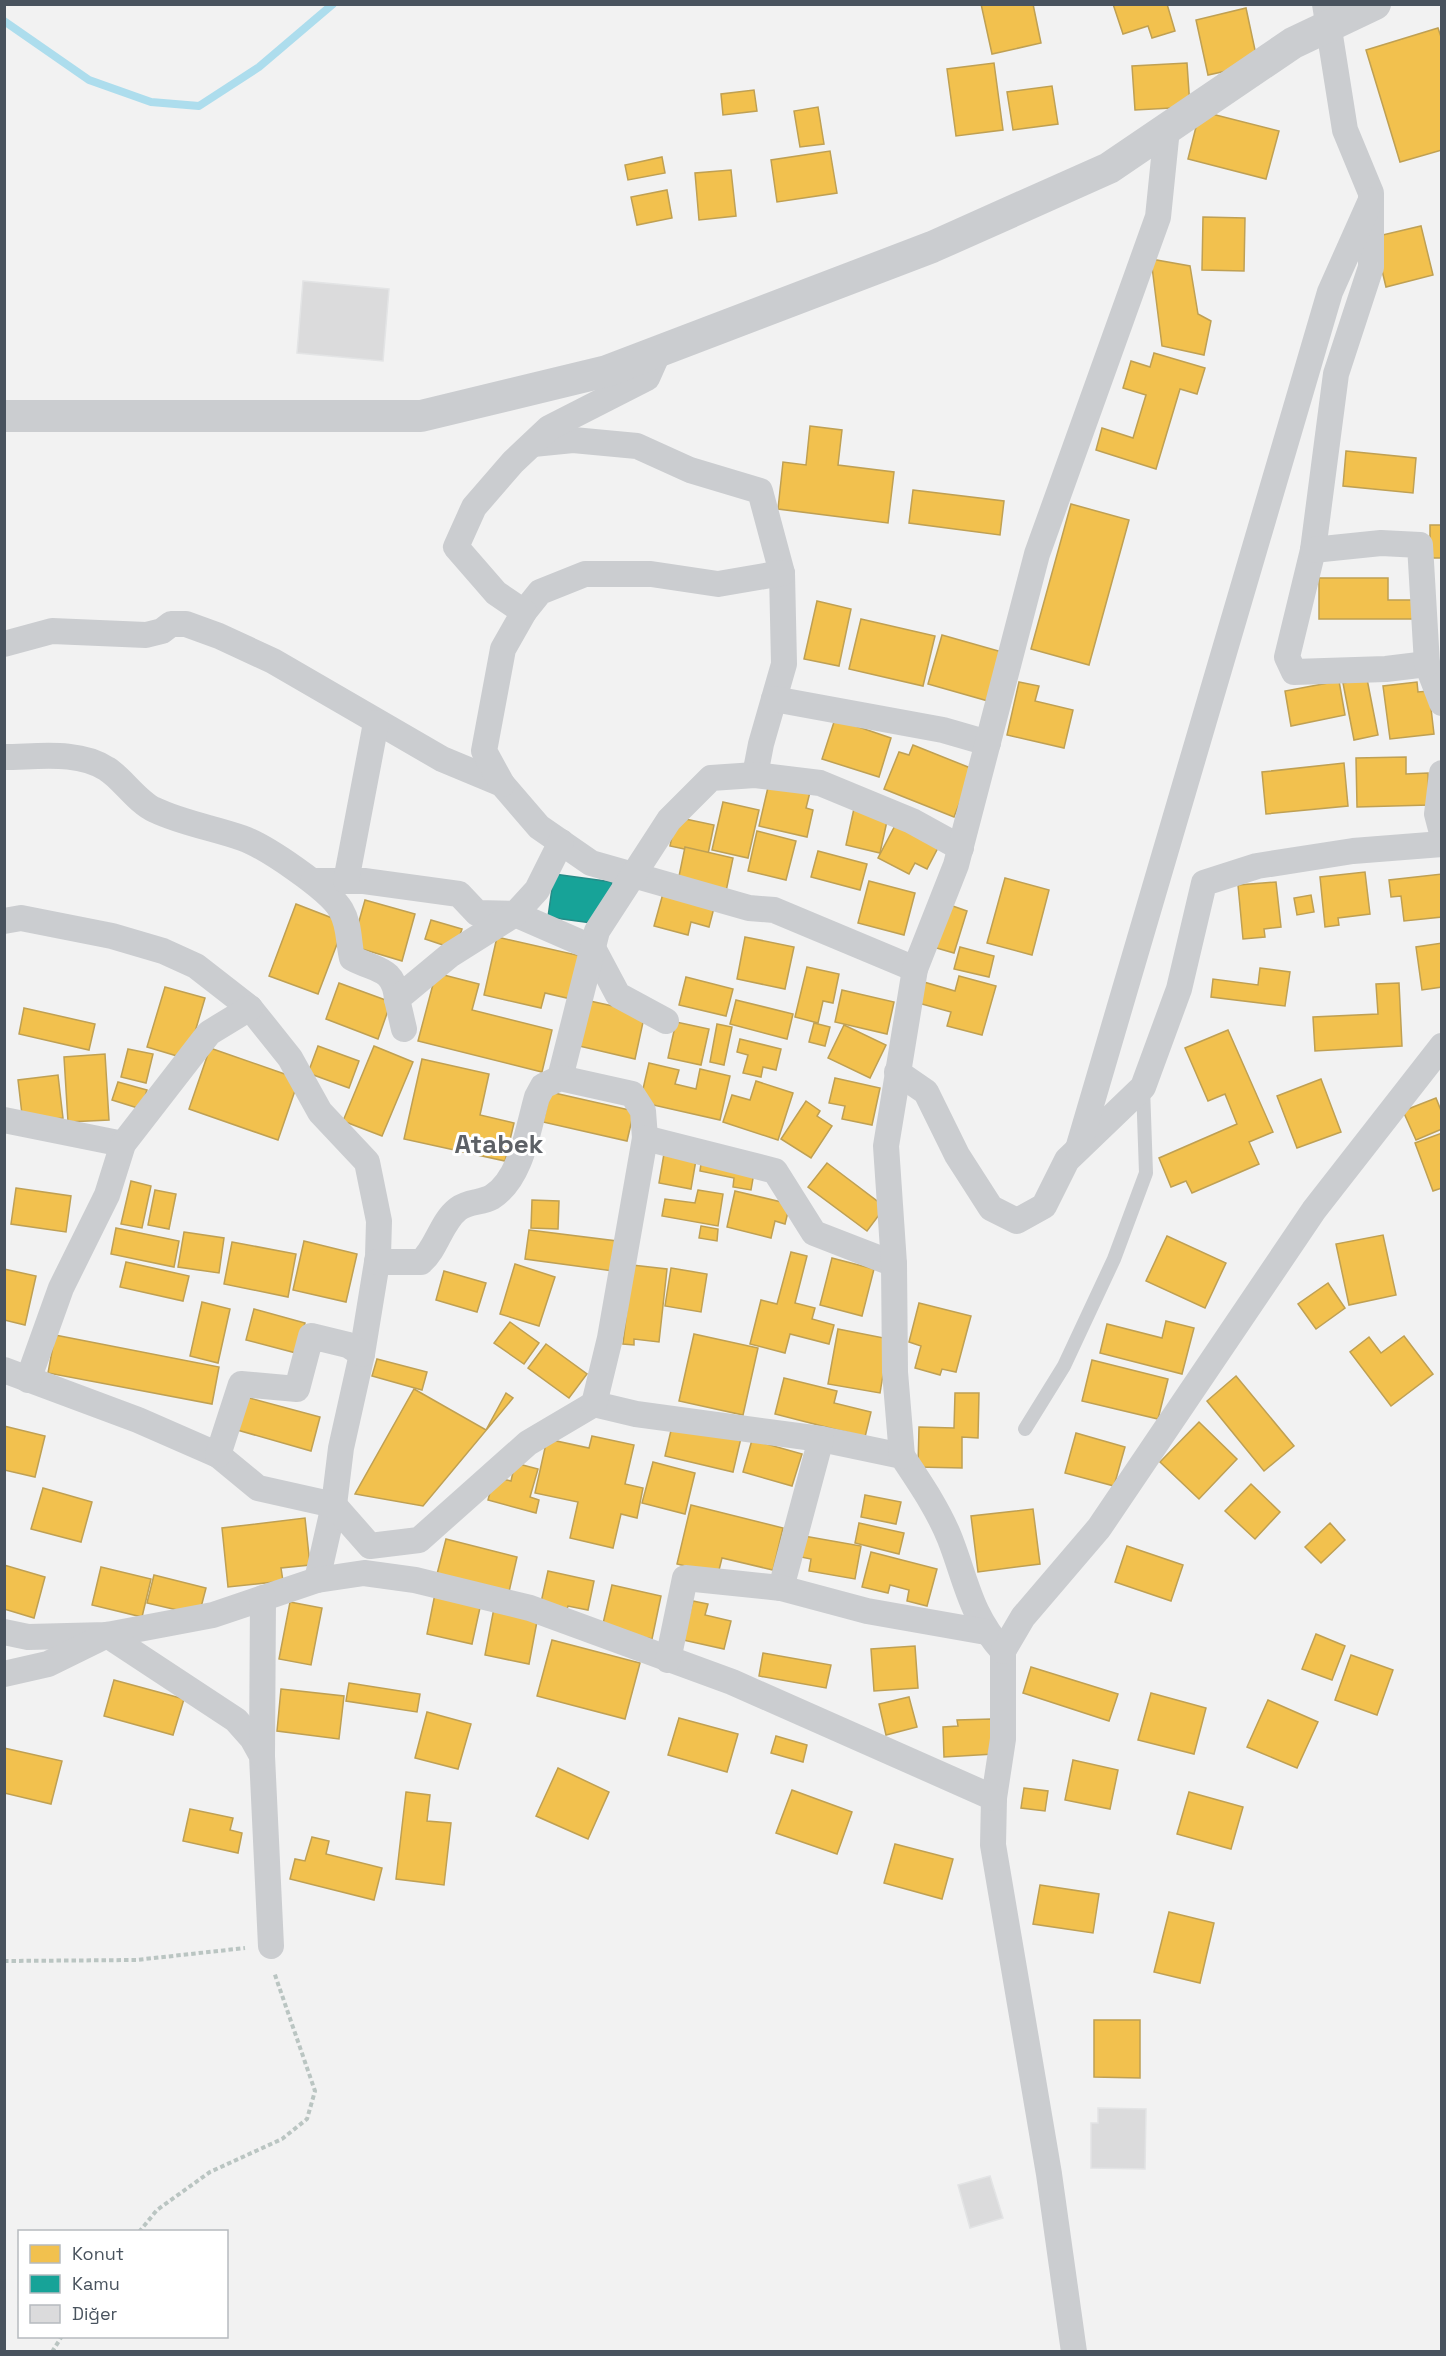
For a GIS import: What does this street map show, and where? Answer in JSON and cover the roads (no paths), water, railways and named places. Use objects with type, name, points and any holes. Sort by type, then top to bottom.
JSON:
[{"type":"street","points":[[4,417],[421,416],[607,371],[933,247],[1109,168],[1293,43],[1326,16],[1375,4]]},
{"type":"street","points":[[1326,16],[1345,130],[1371,193],[1371,267],[1336,374],[1313,550],[1287,657],[1294,672],[1386,669],[1427,664]]},
{"type":"street","points":[[1003,1651],[986,1632],[965,1589],[951,1541],[939,1514],[902,1455],[895,1372],[894,1264],[886,1146],[915,969],[961,848],[1037,554],[1158,217],[1167,129]]},
{"type":"street","points":[[1078,1149],[1330,292],[1371,200]]},
{"type":"street","points":[[524,612],[496,593],[456,547],[474,507],[549,428],[647,378],[659,351]]},
{"type":"street","points":[[533,444],[573,440],[637,446],[690,470],[760,491],[782,573],[784,664],[756,775]]},
{"type":"street","points":[[1313,550],[1382,543],[1420,545],[1427,664],[1442,702]]},
{"type":"street","points":[[782,573],[718,584],[651,574],[585,574],[540,592],[524,612],[503,649],[484,751],[502,784],[539,827],[591,863],[750,908],[774,910],[915,969]]},
{"type":"street","points":[[4,644],[52,631],[146,635],[162,631],[171,624],[186,624],[219,636],[273,661],[376,723],[442,759],[502,784]]},
{"type":"street","points":[[774,699],[943,730],[988,743]]},
{"type":"street","points":[[346,881],[376,723]]},
{"type":"street","points":[[4,757],[73,756],[108,769],[154,810],[245,839],[313,881],[340,908],[349,928],[348,940],[352,958],[384,970],[396,984],[404,1029]]},
{"type":"street","points":[[1442,773],[1437,814],[1442,833]]},
{"type":"street","points":[[560,1078],[597,931],[669,820],[711,778],[756,775],[820,783],[912,821],[961,848]]},
{"type":"street","points":[[398,999],[450,956],[515,914],[537,890],[561,842]]},
{"type":"street","points":[[897,1072],[926,1092],[957,1155],[991,1208],[1017,1221],[1044,1206],[1067,1160],[1143,1087],[1179,989],[1204,883],[1257,866],[1353,851],[1442,844]]},
{"type":"street","points":[[313,881],[364,881],[459,894],[477,913],[515,914],[593,948],[618,994],[666,1020]]},
{"type":"street","points":[[4,921],[21,918],[63,924],[163,951],[196,966],[250,1008],[290,1058],[320,1112],[366,1162],[379,1221],[377,1262],[362,1354],[341,1448],[334,1505],[317,1580]]},
{"type":"street","points":[[28,1380],[61,1288],[107,1195],[123,1143],[209,1033],[250,1008]]},
{"type":"street","points":[[1074,2352],[1049,2174],[995,1856],[994,1798],[1003,1739],[1003,1651],[1023,1617],[1099,1528],[1314,1210],[1442,1046]]},
{"type":"street","points":[[377,1262],[421,1262],[427,1257],[457,1209],[471,1202],[489,1199],[501,1190],[515,1168],[537,1097],[543,1086],[560,1078],[632,1094],[643,1111],[645,1138],[610,1338],[594,1404]]},
{"type":"street","points":[[1404,1095],[1442,1080]]},
{"type":"street","points":[[4,1120],[123,1143]]},
{"type":"street","points":[[645,1138],[775,1171],[814,1233],[894,1264]]},
{"type":"street","points":[[218,1455],[241,1384],[297,1389],[311,1336],[348,1345],[362,1354]]},
{"type":"street","points":[[4,1370],[138,1420],[218,1455],[258,1488],[334,1505],[370,1546],[420,1540]]},
{"type":"street","points":[[364,1573],[420,1540],[528,1443],[594,1404],[636,1414],[821,1439],[902,1455]]},
{"type":"street","points":[[781,1588],[821,1439]]},
{"type":"street","points":[[4,1632],[28,1637],[107,1635],[213,1615],[317,1580],[364,1573],[416,1580],[530,1608],[732,1682],[994,1798]]},
{"type":"street","points":[[668,1660],[685,1578],[781,1588],[867,1611],[986,1632]]},
{"type":"street","points":[[263,1598],[262,1756],[271,1946]]},
{"type":"street","points":[[4,1674],[48,1664],[107,1635]]},
{"type":"street","points":[[107,1635],[236,1720],[252,1737],[262,1756]]},
{"type":"lane","points":[[1025,1430],[1074,1345],[1114,1259],[1146,1173],[1143,1087]]},
{"type":"waterway","points":[[4,21],[89,80],[151,102],[199,106],[259,67],[333,4]]},
{"type":"district","name":"Atabek","points":[[499,1144]]}]
